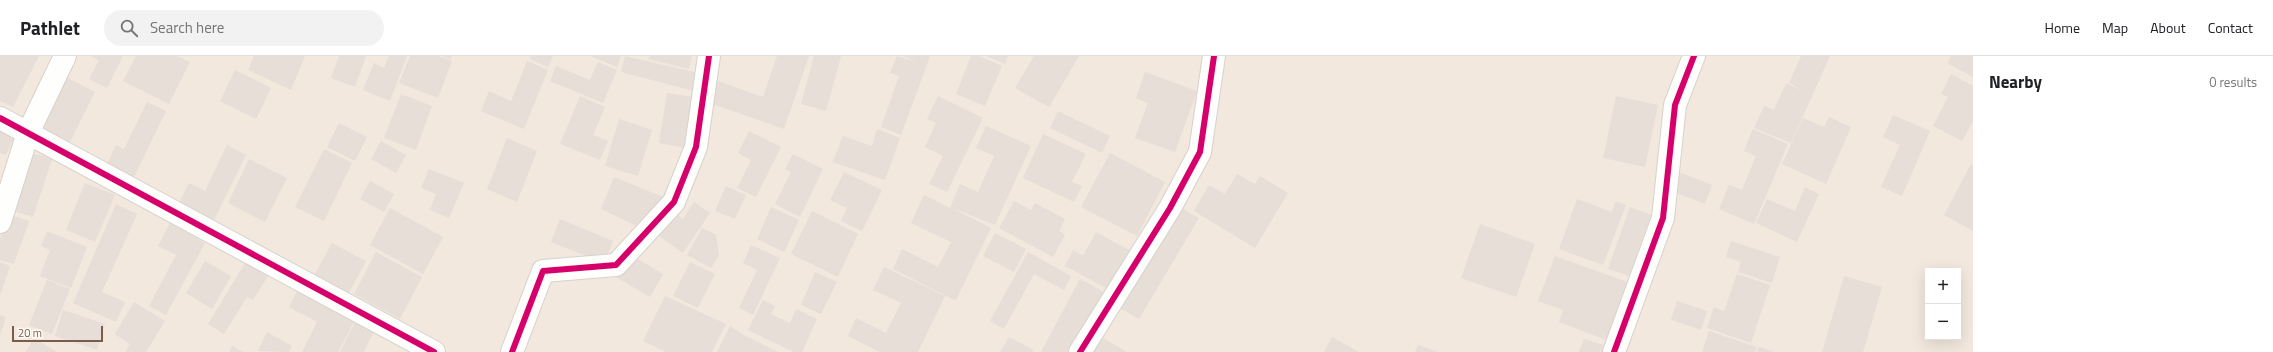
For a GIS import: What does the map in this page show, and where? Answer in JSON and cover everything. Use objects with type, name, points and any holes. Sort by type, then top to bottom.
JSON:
[{"type":"street","points":[[0,222],[28,133],[64,56]]},
{"type":"street","points":[[512,352],[543,271],[616,265],[674,202],[696,147],[709,56]]},
{"type":"street","points":[[1080,352],[1170,208],[1200,152],[1214,56]]},
{"type":"street","points":[[1614,352],[1663,218],[1675,105],[1694,56]]},
{"type":"street","points":[[0,118],[434,352]]},
{"type":"shaded area","points":[[0,56],[1973,56],[1973,352],[0,352]]},
{"type":"building","points":[[0,56],[39,56],[13,107],[0,101]]},
{"type":"building","points":[[91,56],[123,56],[107,88],[89,79],[99,60]]},
{"type":"building","points":[[136,56],[177,56],[190,62],[169,104],[123,81]]},
{"type":"building","points":[[254,56],[305,56],[291,90],[248,70]]},
{"type":"building","points":[[339,56],[366,56],[355,87],[331,78]]},
{"type":"building","points":[[389,56],[407,56],[390,101],[363,90],[374,63],[384,68]]},
{"type":"building","points":[[410,56],[438,56],[452,61],[438,98],[399,83]]},
{"type":"building","points":[[442,56],[452,56],[450,59]]},
{"type":"building","points":[[531,56],[553,56],[548,67],[530,59]]},
{"type":"building","points":[[590,56],[621,56],[617,67]]},
{"type":"building","points":[[625,56],[698,73],[694,91],[621,72]]},
{"type":"building","points":[[649,56],[692,56],[689,69],[648,59]]},
{"type":"building","points":[[777,56],[809,56],[784,129],[707,102],[715,80],[763,97]]},
{"type":"building","points":[[814,56],[841,56],[826,111],[801,104]]},
{"type":"building","points":[[897,56],[918,63],[903,56],[930,56],[901,135],[881,127],[899,76],[890,73]]},
{"type":"building","points":[[971,56],[979,56],[1002,66],[985,106],[956,94]]},
{"type":"building","points":[[986,56],[1008,56],[1005,64]]},
{"type":"building","points":[[1034,56],[1079,56],[1049,107],[1015,88]]},
{"type":"building","points":[[1801,56],[1830,56],[1791,143],[1754,128],[1764,106],[1774,110],[1786,83],[1808,93],[1789,83]]},
{"type":"building","points":[[1951,56],[1973,56],[1973,77],[1947,63]]},
{"type":"building","points":[[527,61],[548,70],[524,129],[481,111],[489,91],[511,101]]},
{"type":"building","points":[[598,62],[617,70],[603,103],[550,81],[556,66],[590,80]]},
{"type":"building","points":[[235,70],[271,88],[256,119],[220,101]]},
{"type":"building","points":[[1145,72],[1197,91],[1175,152],[1135,138],[1148,103],[1136,98]]},
{"type":"building","points":[[1951,74],[1973,86],[1973,121],[1962,141],[1933,126],[1948,97],[1941,94]]},
{"type":"building","points":[[62,75],[95,92],[68,146],[35,129]]},
{"type":"building","points":[[667,93],[693,97],[685,148],[659,143]]},
{"type":"building","points":[[401,94],[432,106],[416,150],[384,138]]},
{"type":"building","points":[[580,96],[605,107],[593,135],[608,141],[600,160],[560,144]]},
{"type":"building","points":[[938,96],[983,118],[947,192],[929,184],[943,156],[925,147],[936,123],[927,119]]},
{"type":"building","points":[[1616,96],[1658,105],[1645,167],[1603,158]]},
{"type":"building","points":[[147,102],[166,111],[134,177],[107,164],[116,145],[124,149]]},
{"type":"building","points":[[1058,111],[1110,136],[1102,153],[1050,128]]},
{"type":"building","points":[[1893,115],[1930,131],[1902,196],[1881,187],[1900,145],[1883,137]]},
{"type":"building","points":[[1829,117],[1851,127],[1826,184],[1782,164],[1803,118],[1824,127]]},
{"type":"building","points":[[619,119],[652,130],[638,176],[605,166]]},
{"type":"building","points":[[339,123],[367,137],[355,161],[327,147]]},
{"type":"building","points":[[0,124],[17,131],[6,155],[0,153]]},
{"type":"building","points":[[986,126],[1031,146],[995,225],[952,208],[991,228],[956,300],[954,300],[893,269],[902,249],[938,267],[951,242],[911,223],[924,195],[950,208],[960,184],[978,192],[994,156],[976,148]]},
{"type":"building","points":[[877,129],[900,138],[885,180],[833,162],[843,136],[872,146]]},
{"type":"building","points":[[1753,129],[1788,144],[1754,224],[1719,209],[1729,185],[1742,190],[1756,156],[1744,151]]},
{"type":"building","points":[[749,131],[781,147],[756,197],[737,188],[751,160],[738,153]]},
{"type":"building","points":[[1043,134],[1086,154],[1072,182],[1082,186],[1074,202],[1023,178]]},
{"type":"building","points":[[507,138],[537,151],[517,202],[487,189]]},
{"type":"building","points":[[381,141],[406,155],[396,173],[371,159]]},
{"type":"building","points":[[227,145],[246,155],[214,220],[179,203],[189,183],[205,191]]},
{"type":"building","points":[[324,149],[352,163],[324,221],[295,207]]},
{"type":"building","points":[[28,152],[52,159],[33,217],[10,210]]},
{"type":"building","points":[[1110,153],[1165,182],[1137,236],[1081,207]]},
{"type":"building","points":[[793,154],[823,169],[800,217],[775,204],[791,172],[785,169]]},
{"type":"building","points":[[249,159],[287,178],[265,222],[228,203]]},
{"type":"building","points":[[1971,164],[1973,166],[1973,231],[1944,215]]},
{"type":"building","points":[[429,169],[464,183],[449,218],[430,210],[436,194],[421,188]]},
{"type":"building","points":[[1674,170],[1712,185],[1705,204],[1666,189]]},
{"type":"building","points":[[844,172],[882,190],[862,231],[841,221],[847,208],[830,200]]},
{"type":"building","points":[[1237,174],[1255,184],[1260,176],[1288,193],[1255,248],[1194,211],[1209,185],[1225,194]]},
{"type":"building","points":[[614,177],[668,199],[645,230],[601,209]]},
{"type":"building","points":[[370,181],[394,194],[384,212],[360,199]]},
{"type":"building","points":[[85,183],[115,195],[95,242],[66,230]]},
{"type":"building","points":[[726,186],[746,195],[735,219],[715,211]]},
{"type":"building","points":[[1805,187],[1819,194],[1797,242],[1756,223],[1767,199],[1795,211]]},
{"type":"building","points":[[1577,199],[1612,212],[1615,201],[1626,205],[1603,265],[1559,249]]},
{"type":"building","points":[[1014,201],[1031,210],[1035,203],[1065,219],[1059,231],[1065,235],[1053,257],[999,228]]},
{"type":"building","points":[[694,202],[710,213],[683,253],[656,234],[672,211],[683,219]]},
{"type":"building","points":[[116,204],[137,214],[102,292],[125,302],[116,322],[73,303]]},
{"type":"building","points":[[771,207],[799,220],[784,252],[757,239]]},
{"type":"building","points":[[1630,207],[1651,215],[1629,276],[1608,269]]},
{"type":"building","points":[[390,208],[443,237],[423,274],[370,245]]},
{"type":"building","points":[[1181,208],[1199,218],[1139,319],[1121,309]]},
{"type":"building","points":[[812,211],[858,234],[838,277],[791,254]]},
{"type":"building","points":[[8,214],[29,221],[14,264],[0,260],[0,239]]},
{"type":"building","points":[[560,219],[613,241],[604,263],[551,242]]},
{"type":"building","points":[[170,223],[205,243],[166,315],[149,306],[176,255],[158,246]]},
{"type":"building","points":[[1480,224],[1535,244],[1516,297],[1461,278]]},
{"type":"building","points":[[702,228],[716,235],[719,255],[711,268],[687,255]]},
{"type":"building","points":[[47,231],[87,247],[71,288],[40,276],[50,250],[41,246]]},
{"type":"building","points":[[1096,232],[1131,251],[1110,290],[1065,266],[1073,250],[1083,256]]},
{"type":"building","points":[[995,233],[1026,249],[1014,272],[983,256]]},
{"type":"building","points":[[1731,241],[1780,257],[1772,283],[1738,272],[1741,262],[1726,257]]},
{"type":"building","points":[[332,243],[366,261],[349,293],[315,274]]},
{"type":"building","points":[[751,245],[780,258],[753,315],[739,308],[757,270],[743,263]]},
{"type":"building","points":[[376,252],[422,277],[400,319],[354,294]]},
{"type":"building","points":[[1028,252],[1071,276],[1064,290],[1034,274],[1004,329],[990,321]]},
{"type":"building","points":[[629,254],[663,274],[650,297],[616,277]]},
{"type":"building","points":[[1555,256],[1627,282],[1606,340],[1559,322],[1563,310],[1538,301]]},
{"type":"building","points":[[248,258],[271,271],[253,300],[247,297],[224,334],[208,324]]},
{"type":"building","points":[[205,261],[231,276],[212,309],[186,293]]},
{"type":"building","points":[[0,262],[10,266],[0,296]]},
{"type":"building","points":[[690,262],[715,274],[698,308],[673,296]]},
{"type":"building","points":[[884,267],[945,296],[918,352],[880,352],[848,336],[856,318],[886,333],[901,303],[873,290]]},
{"type":"building","points":[[815,272],[837,282],[821,314],[801,305]]},
{"type":"building","points":[[1737,274],[1770,285],[1751,343],[1707,328],[1714,307],[1724,311]]},
{"type":"building","points":[[1844,276],[1882,287],[1863,352],[1822,352]]},
{"type":"building","points":[[1080,279],[1104,292],[1071,352],[1041,352]]},
{"type":"building","points":[[47,280],[70,289],[52,334],[29,325]]},
{"type":"building","points":[[297,291],[354,322],[338,352],[302,352],[317,322],[289,307]]},
{"type":"building","points":[[665,296],[726,324],[712,352],[666,352],[643,341]]},
{"type":"building","points":[[763,300],[775,306],[771,314],[790,323],[796,309],[817,319],[802,352],[794,352],[748,330]]},
{"type":"building","points":[[1677,301],[1707,311],[1701,330],[1671,320]]},
{"type":"building","points":[[134,302],[165,321],[146,352],[125,352],[130,344],[115,334]]},
{"type":"building","points":[[63,310],[105,324],[97,350],[55,336]]},
{"type":"building","points":[[0,315],[6,317],[0,336]]},
{"type":"building","points":[[356,320],[376,327],[364,352],[340,352]]},
{"type":"building","points":[[730,326],[740,333],[778,352],[717,352]]},
{"type":"building","points":[[1709,331],[1757,347],[1755,352],[1702,352]]},
{"type":"building","points":[[267,332],[292,346],[289,352],[258,351]]},
{"type":"building","points":[[1096,334],[1127,352],[1085,352]]},
{"type":"building","points":[[1009,337],[1034,350],[1032,352],[1000,352]]},
{"type":"building","points":[[1332,337],[1359,352],[1324,352]]},
{"type":"building","points":[[34,338],[57,352],[26,352]]},
{"type":"building","points":[[1584,339],[1603,345],[1601,352],[1579,352]]},
{"type":"building","points":[[1418,345],[1437,352],[1415,352]]},
{"type":"building","points":[[232,346],[243,352],[229,352]]},
{"type":"building","points":[[1759,347],[1774,352],[1757,352]]},
{"type":"cycle path","points":[[512,352],[543,271],[616,265],[674,202],[696,147],[709,56]]},
{"type":"cycle path","points":[[1080,352],[1170,208],[1200,152],[1214,56]]},
{"type":"cycle path","points":[[1614,352],[1663,218],[1675,105],[1694,56]]},
{"type":"cycle path","points":[[0,118],[434,352]]}]
